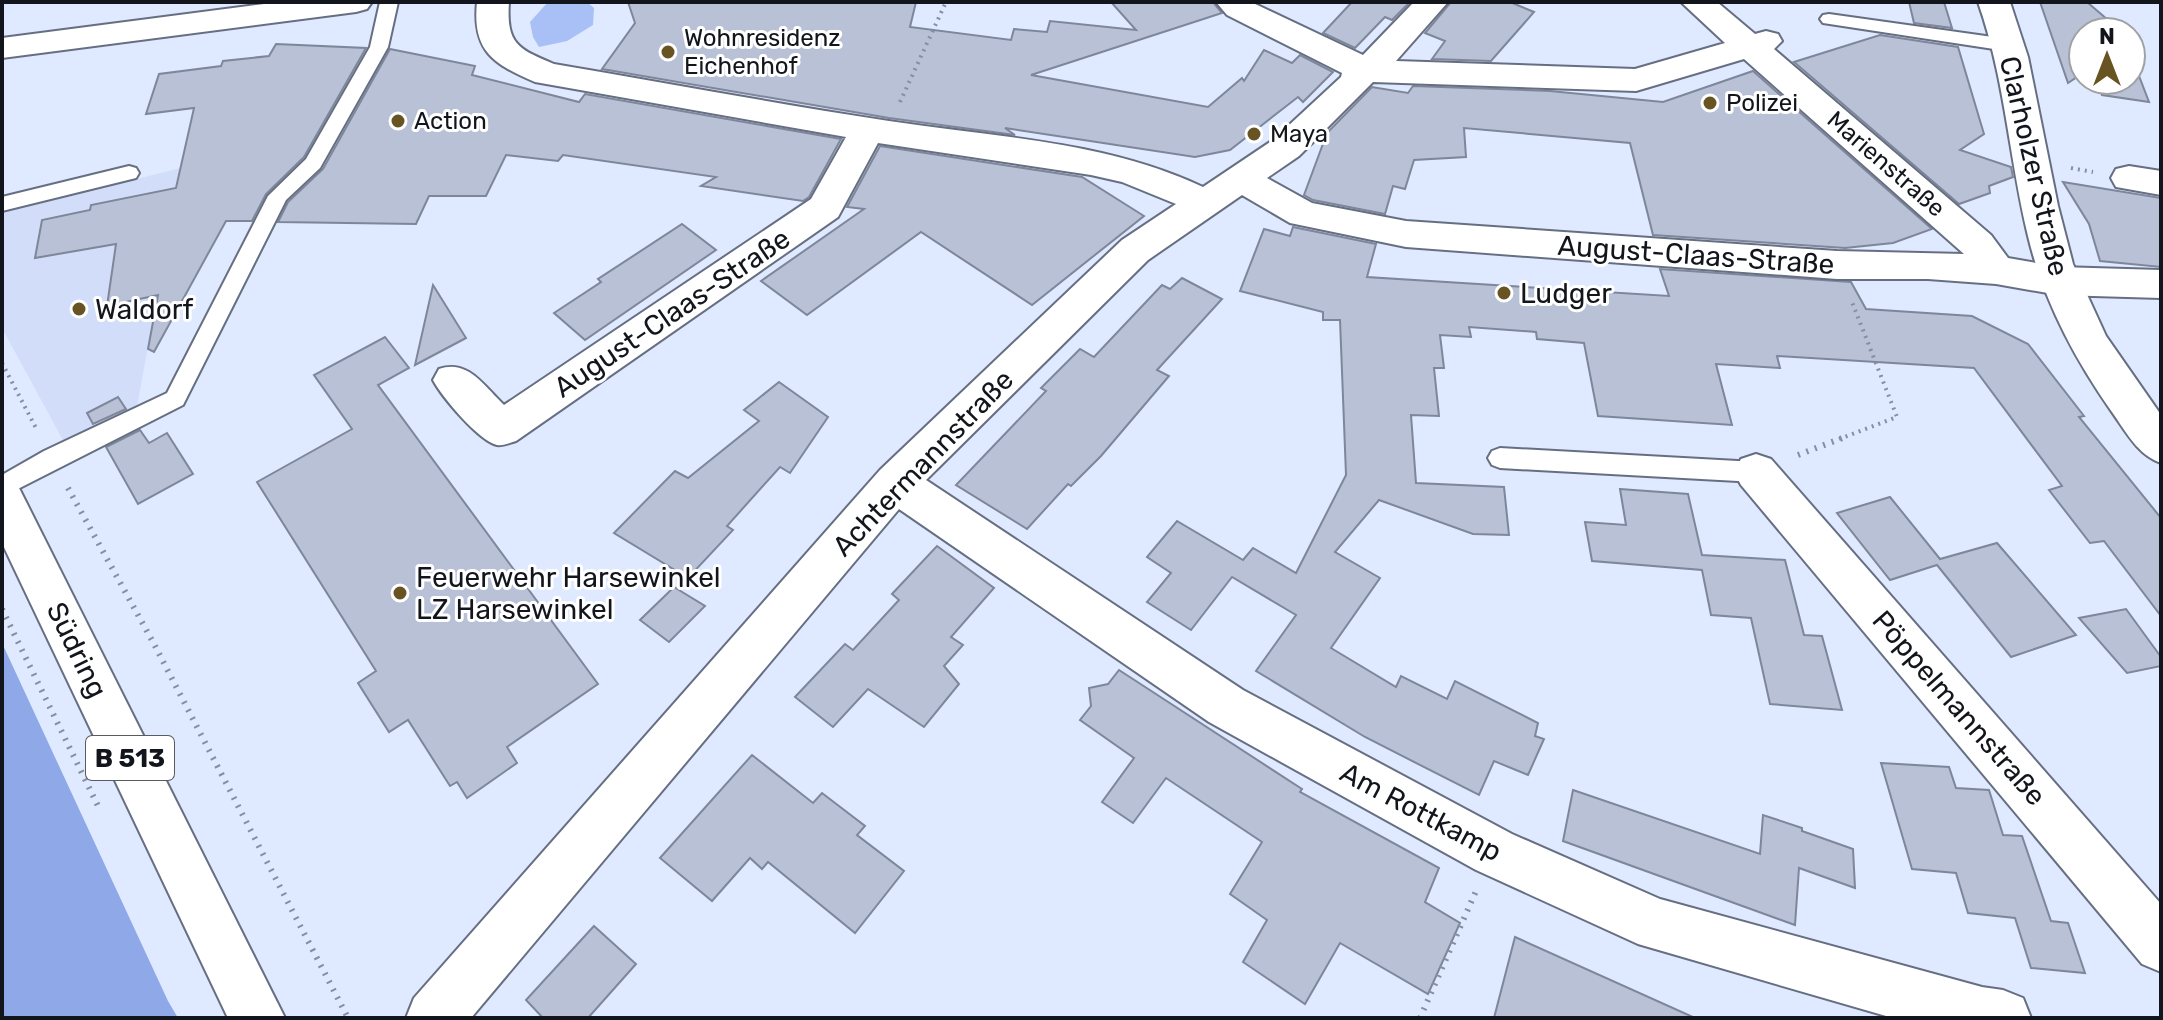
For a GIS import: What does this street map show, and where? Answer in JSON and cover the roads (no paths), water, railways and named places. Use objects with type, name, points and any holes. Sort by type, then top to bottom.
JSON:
[{"type":"street","points":[[2,48],[356,2]]},
{"type":"street","name":"August-Claas-Straße","points":[[493,2],[493,35],[499,49],[511,59],[547,74],[877,131],[1103,165],[1179,189],[1222,191],[1303,214],[1406,234],[1837,265],[1996,270],[2059,281],[2161,284]]},
{"type":"street","points":[[1232,2],[1238,8],[1350,61],[1359,71],[1636,80],[1757,43]]},
{"type":"street","name":"Achtermannstraße","points":[[434,1018],[895,483],[1135,250],[1286,148],[1357,81],[1359,71],[1377,62],[1432,2]]},
{"type":"street","name":"Marienstraße","points":[[1697,2],[1757,43],[1978,245],[1996,270]]},
{"type":"street","name":"Clarholzer Straße","points":[[1994,2],[2007,45],[2059,281],[2094,352],[2161,446]]},
{"type":"street","name":"August-Claas-Straße","points":[[453,380],[501,429],[825,208],[877,131]]},
{"type":"street","name":"Pöppelmannstraße","points":[[1756,472],[2161,945]]},
{"type":"street","name":"Am Rottkamp","points":[[895,483],[1226,706],[1494,852],[1657,925],[1982,1015],[2003,1018]]},
{"type":"street","name":"Südring","points":[[2,497],[257,1018]]},
{"type":"lane","points":[[2,487],[52,458],[175,399],[278,196],[313,163],[379,47],[389,2]]},
{"type":"lane","points":[[1829,19],[2007,45]]},
{"type":"lane","points":[[2,204],[129,173]]},
{"type":"lane","points":[[1500,458],[1756,472]]},
{"type":"place","name":"Wohnresidenz Eichenhof","points":[[668,52]]},
{"type":"place","name":"Polizei","points":[[1710,103]]},
{"type":"place","name":"Action","points":[[398,121]]},
{"type":"place","name":"Maya","points":[[1254,134]]},
{"type":"place","name":"Ludger","points":[[1504,293]]},
{"type":"place","name":"Waldorf","points":[[79,309]]},
{"type":"place","name":"Feuerwehr Harsewinkel LZ Harsewinkel","points":[[400,593]]}]
